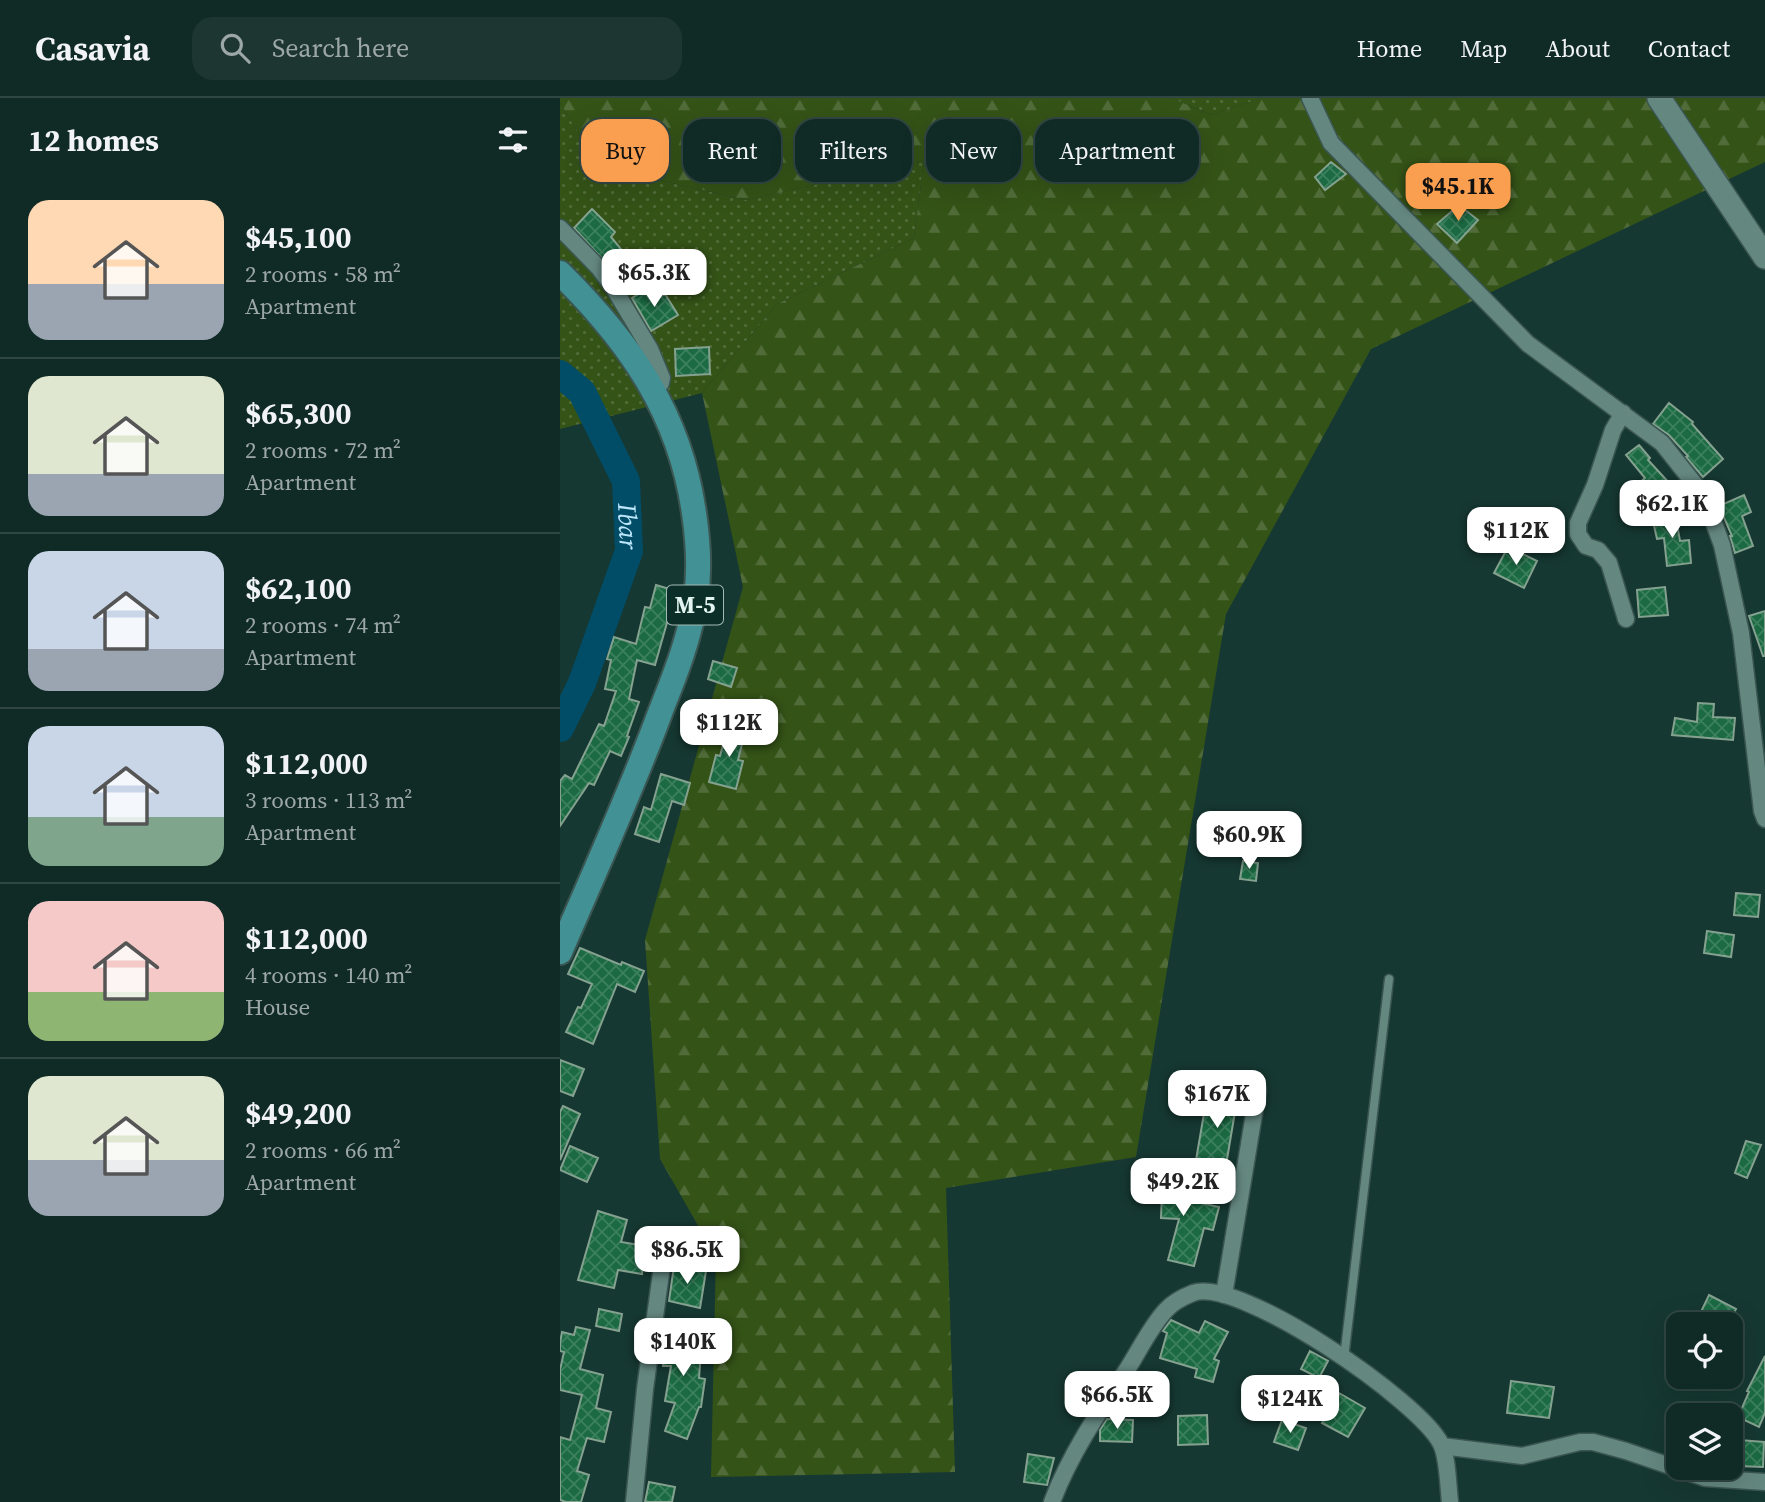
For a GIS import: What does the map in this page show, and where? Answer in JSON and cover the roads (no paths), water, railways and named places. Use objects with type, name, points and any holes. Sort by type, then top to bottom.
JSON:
[{"type":"main road","points":[[1659,98],[1765,257]]},
{"type":"main road","name":"M-5","points":[[560,273],[610,326],[654,390],[682,458],[691,494],[698,563],[696,596],[689,634],[646,752],[560,952]]},
{"type":"street","points":[[1310,98],[1331,143],[1528,344],[1662,443],[1704,496],[1722,544],[1741,633],[1765,819]]},
{"type":"street","points":[[560,228],[599,268],[650,349],[662,378],[654,390]]},
{"type":"street","points":[[1623,413],[1613,430],[1595,485],[1578,523],[1578,534],[1586,546],[1598,550],[1609,563],[1626,618]]},
{"type":"street","points":[[1224,1295],[1258,1090]]},
{"type":"street","points":[[634,1502],[645,1389],[662,1266]]},
{"type":"street","points":[[1052,1502],[1083,1438],[1167,1308],[1177,1300],[1197,1292],[1237,1298],[1283,1319],[1345,1358],[1405,1405],[1433,1432],[1442,1446],[1450,1502]]},
{"type":"street","points":[[1442,1446],[1522,1456],[1580,1442],[1593,1442],[1706,1478],[1765,1482]]},
{"type":"lane","points":[[1345,1358],[1389,979]]},
{"type":"waterway","name":"Ibar","points":[[560,374],[582,392],[626,481],[629,551],[582,683],[560,728]]}]
